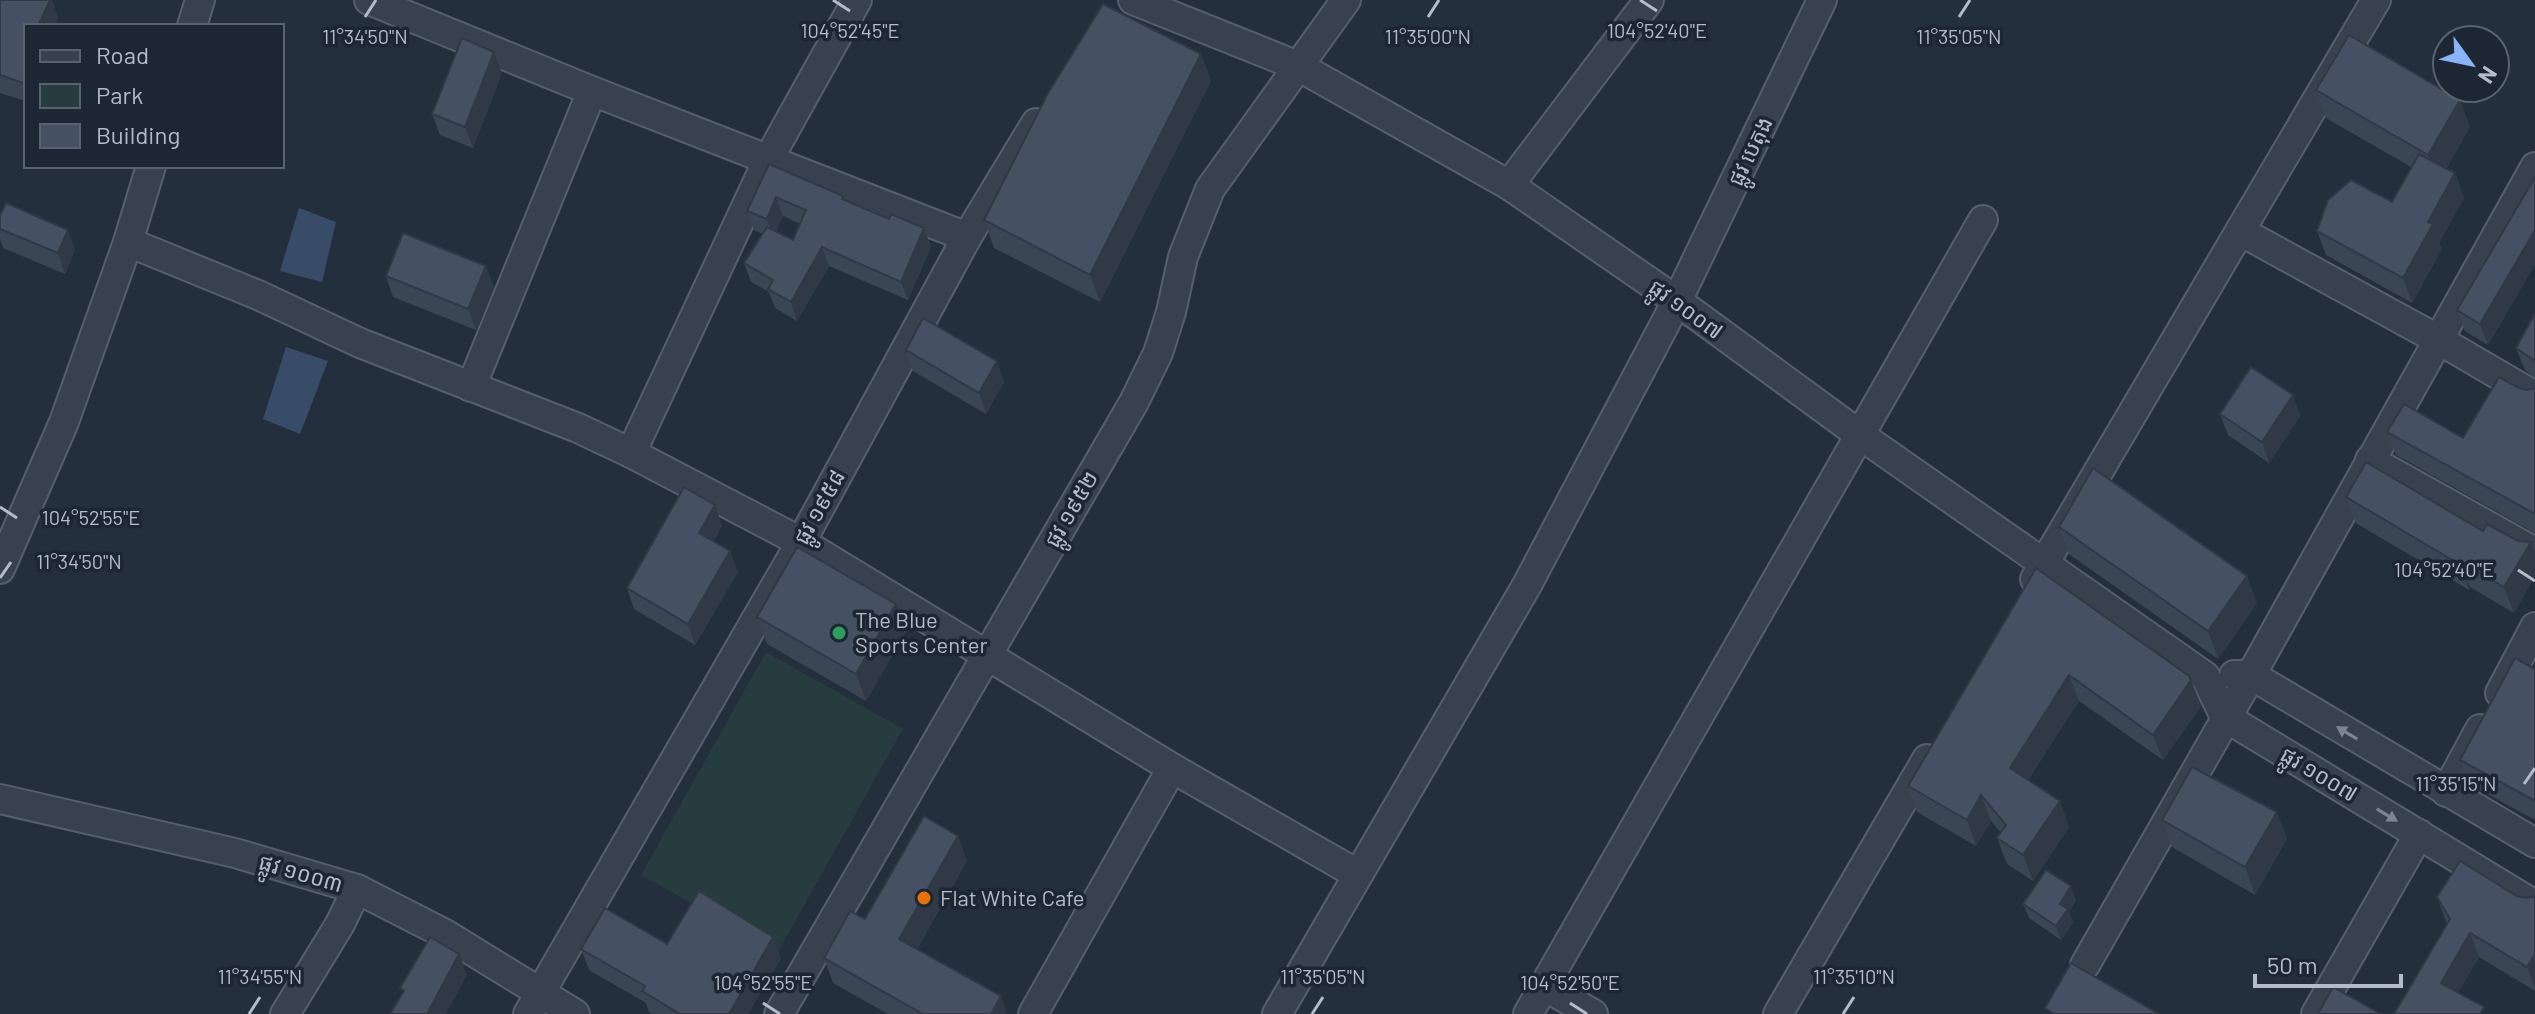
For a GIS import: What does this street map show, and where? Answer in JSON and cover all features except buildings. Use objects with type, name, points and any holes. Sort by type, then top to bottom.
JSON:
[{"type":"street","points":[[193,24],[200,0]]},
{"type":"street","points":[[369,0],[592,91],[967,237]]},
{"type":"street","points":[[631,453],[768,160],[857,0]]},
{"type":"street","name":"ផ្លូវ ១០០៧","points":[[1133,0],[1298,66],[1509,185],[2205,676],[2225,717],[2535,905]]},
{"type":"street","name":"ផ្លូវ ១៩៥២","points":[[779,1014],[1146,378],[1171,312],[1183,257],[1210,189],[1346,0]]},
{"type":"street","points":[[1509,185],[1649,0]]},
{"type":"street","name":"ផ្លូវ បេតុង","points":[[1277,1014],[1527,585],[1677,301],[1822,0]]},
{"type":"street","points":[[2021,603],[2376,0]]},
{"type":"street","points":[[471,387],[592,91]]},
{"type":"street","name":"ផ្លូវ ១៩៥៨","points":[[534,1004],[801,542],[967,237],[1047,105]]},
{"type":"street","points":[[2085,965],[2535,167]]},
{"type":"street","points":[[0,569],[64,422],[128,242],[150,168]]},
{"type":"street","points":[[1528,1014],[1983,220]]},
{"type":"street","points":[[2240,231],[2535,396]]},
{"type":"street","points":[[128,242],[258,295],[360,343],[578,428],[631,453],[801,542],[1172,768],[1357,874]]},
{"type":"street","points":[[2370,460],[2535,552]]},
{"type":"street","points":[[2446,792],[2535,627]]},
{"type":"street","points":[[2205,676],[2251,675],[2535,843]]},
{"type":"street","points":[[1778,1014],[1942,734]]},
{"type":"street","points":[[1033,1014],[1172,768]]},
{"type":"street","name":"ផ្លូវ ១០០៣","points":[[0,799],[235,853],[357,889],[445,934],[534,1004],[575,1014]]},
{"type":"street","points":[[2316,1014],[2419,834]]},
{"type":"street","points":[[285,1014],[340,924],[357,889]]},
{"type":"street","points":[[1544,986],[1593,1014]]},
{"type":"green space","points":[[766,652],[903,729],[778,952],[641,875]]},
{"type":"water","points":[[299,208],[336,222],[322,282],[280,271]]},
{"type":"water","points":[[286,347],[328,361],[300,434],[263,419]]},
{"type":"place","name":"The Blue Sports Center","points":[[839,633]]},
{"type":"place","name":"Flat White Cafe","points":[[924,898]]}]
